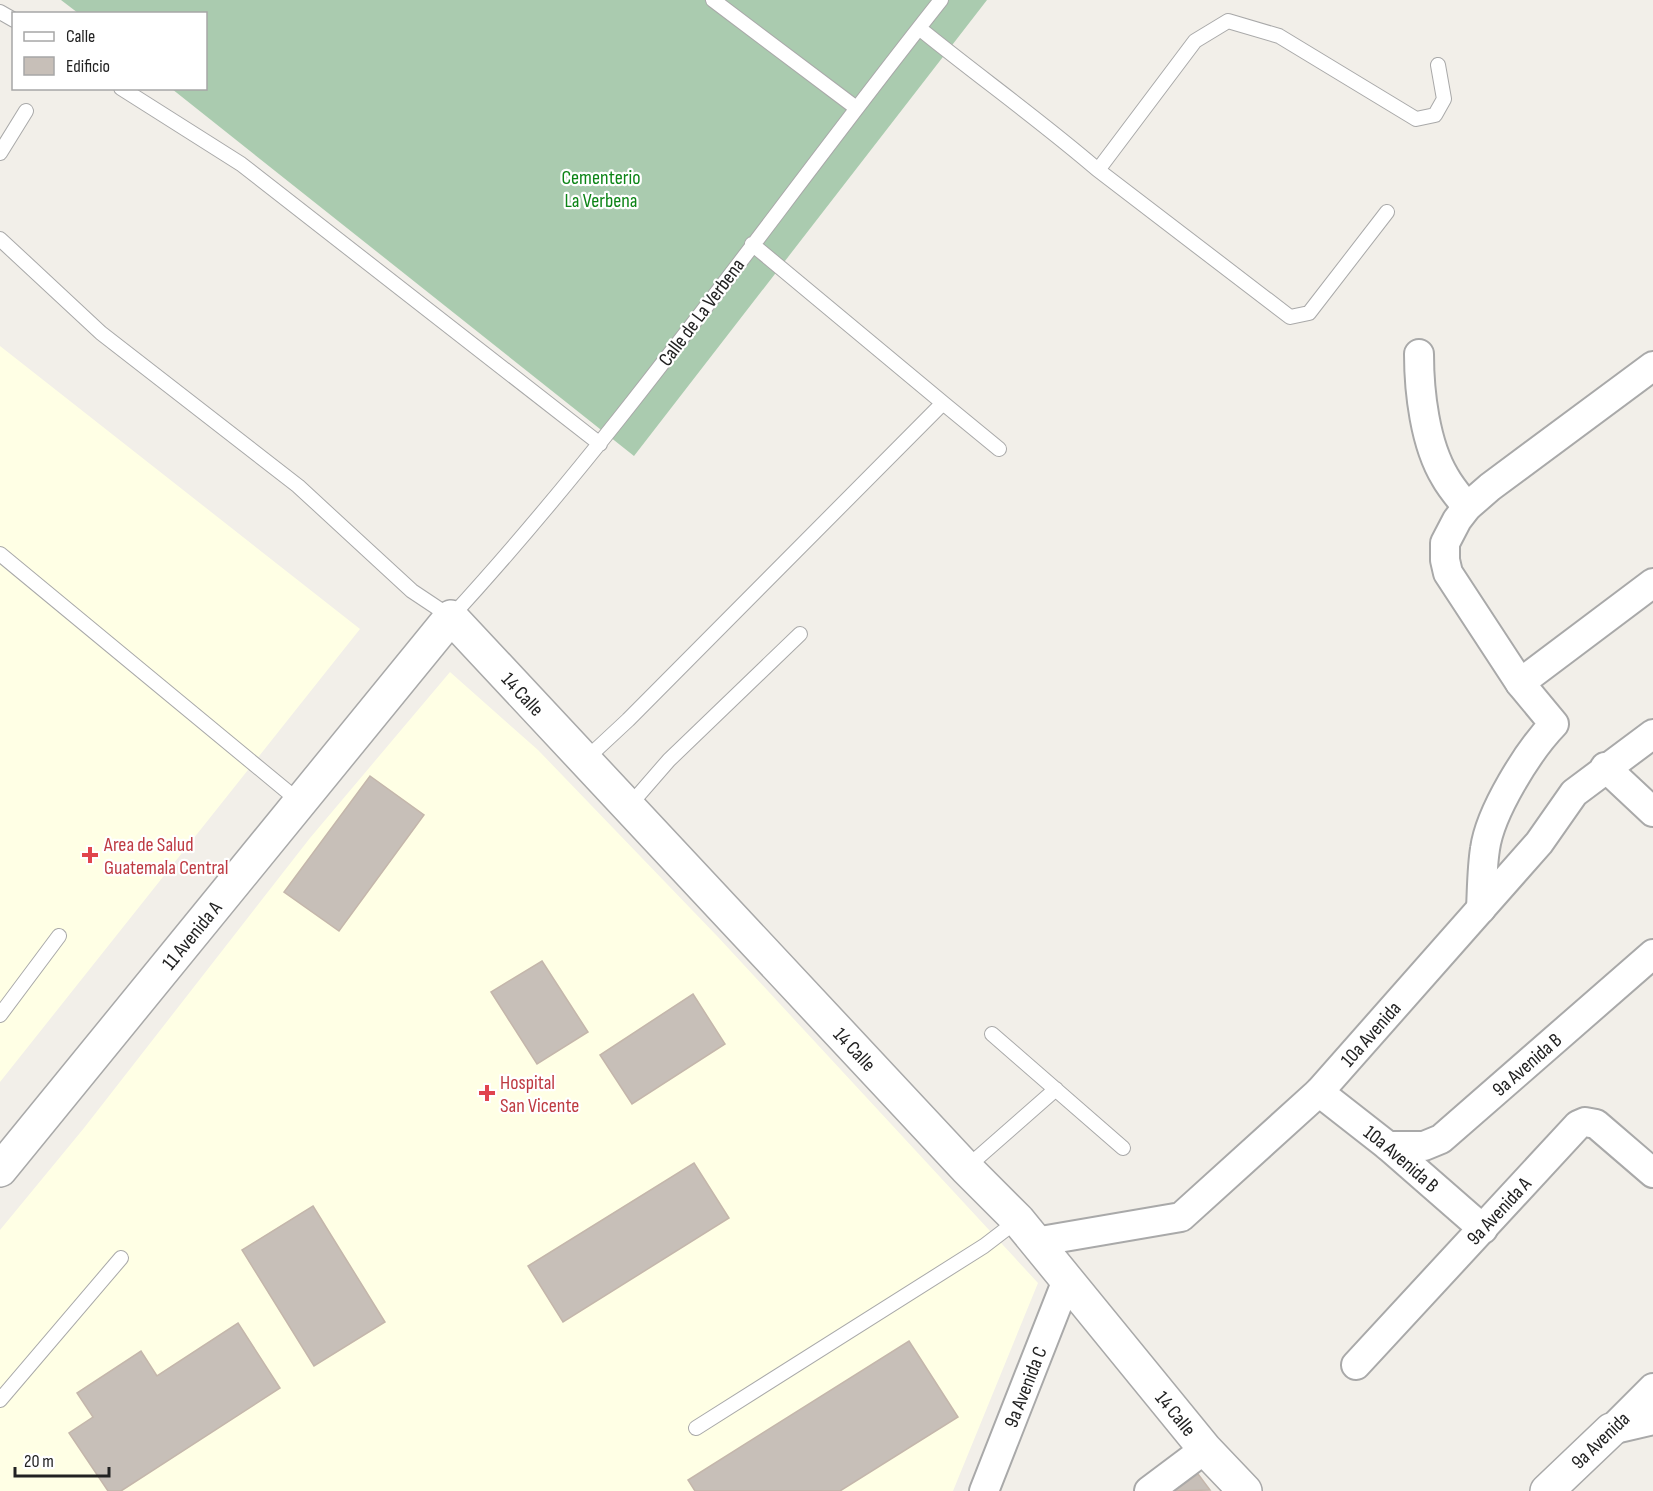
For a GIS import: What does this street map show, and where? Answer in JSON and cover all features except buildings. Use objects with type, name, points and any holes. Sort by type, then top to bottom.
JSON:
[{"type":"street","points":[[1419,354],[1422,405],[1431,441],[1444,476],[1467,507]]},
{"type":"street","points":[[1481,909],[1485,846],[1505,794],[1541,737],[1554,724],[1520,683],[1448,573],[1445,543],[1467,507],[1490,487],[1653,366]]},
{"type":"street","points":[[1520,683],[1653,583]]},
{"type":"street","name":"14 Calle","points":[[451,617],[1026,1231],[1205,1449],[1245,1491]]},
{"type":"street","name":"11 Avenida A","points":[[3,1158],[451,617]]},
{"type":"street","name":"10a Avenida","points":[[1026,1231],[1181,1217],[1319,1092],[1539,843],[1574,793],[1605,767],[1653,734]]},
{"type":"street","points":[[1605,767],[1653,812]]},
{"type":"street","name":"9a Avenida B","points":[[1388,1146],[1424,1146],[1441,1139],[1653,954]]},
{"type":"street","name":"10a Avenida B","points":[[1319,1092],[1388,1146],[1483,1229]]},
{"type":"street","name":"9a Avenida A","points":[[1356,1365],[1578,1125],[1585,1122],[1596,1124],[1653,1173]]},
{"type":"street","name":"9a Avenida C","points":[[984,1491],[1067,1281]]},
{"type":"street","name":"9a Avenida","points":[[1547,1491],[1653,1388]]},
{"type":"street","points":[[1611,1430],[1653,1420]]},
{"type":"street","points":[[1149,1491],[1205,1449]]},
{"type":"lane","points":[[713,0],[855,107]]},
{"type":"lane","name":"Calle de La Verbena","points":[[451,617],[496,568],[600,444],[855,107],[941,0]]},
{"type":"lane","points":[[1098,170],[1196,41],[1228,21],[1279,36],[1416,119],[1435,115],[1444,99],[1438,65]]},
{"type":"lane","points":[[919,28],[1003,96],[1056,134],[1098,170],[1290,317],[1309,313],[1387,212]]},
{"type":"lane","points":[[124,90],[241,164],[600,444]]},
{"type":"lane","points":[[0,153],[26,111]]},
{"type":"lane","points":[[0,239],[102,333],[298,486],[412,591],[451,617]]},
{"type":"lane","points":[[752,244],[999,449]]},
{"type":"lane","points":[[585,760],[628,720],[943,403]]},
{"type":"lane","points":[[0,554],[300,802]]},
{"type":"lane","points":[[629,806],[669,760],[800,634]]},
{"type":"lane","points":[[0,1015],[59,936]]},
{"type":"lane","points":[[992,1034],[1123,1148]]},
{"type":"lane","points":[[966,1168],[1056,1089]]},
{"type":"lane","points":[[696,1428],[984,1246],[1026,1231]]},
{"type":"lane","points":[[0,1400],[121,1258]]},
{"type":"shaded area","name":"Area de Salud Guatemala Central","points":[[0,346],[360,629],[0,1082]]},
{"type":"shaded area","name":"Hospital San Vicente","points":[[450,672],[538,750],[718,937],[1038,1283],[953,1491],[0,1491],[0,1230],[84,1128],[310,838]]},
{"type":"green space","name":"Cementerio La Verbena","points":[[61,0],[987,0],[634,456],[173,90],[207,90],[207,12],[77,12]]},
{"type":"place","name":"Area de Salud Guatemala Central","points":[[90,855]]},
{"type":"place","name":"Hospital San Vicente","points":[[487,1093]]}]
